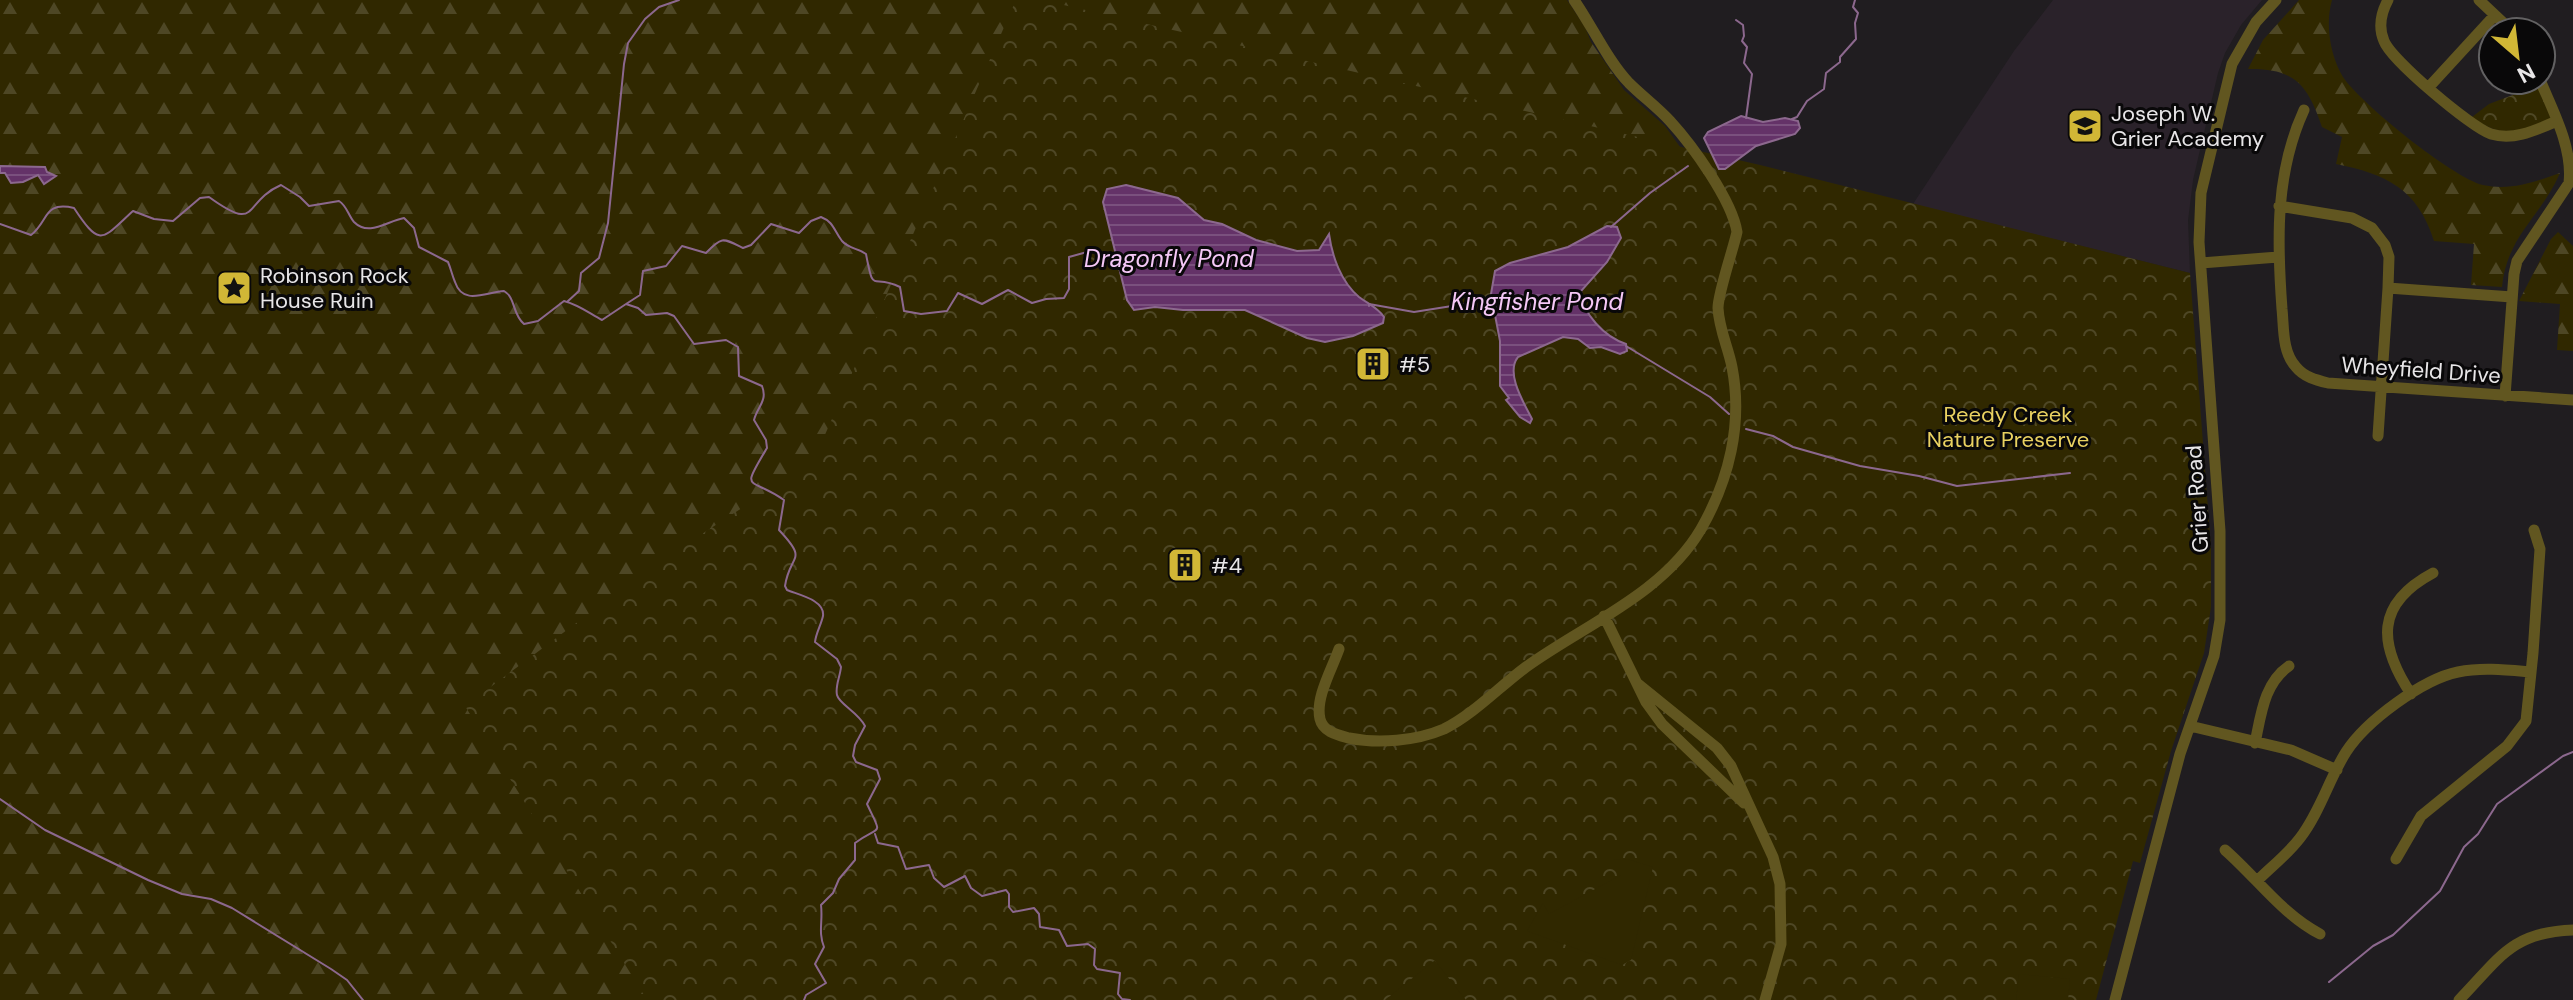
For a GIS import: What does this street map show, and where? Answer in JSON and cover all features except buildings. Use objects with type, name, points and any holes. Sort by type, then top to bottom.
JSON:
[{"type":"street","points":[[1339,649],[1321,702],[1320,719],[1325,729],[1361,740],[1419,737],[1445,728],[1525,668],[1634,598],[1670,566],[1699,533],[1722,489],[1731,458],[1737,409],[1732,367],[1718,306],[1737,232],[1735,220],[1726,199],[1694,152],[1671,122],[1616,67],[1574,0]]},
{"type":"street","name":"Grier Road","points":[[2115,1000],[2157,836],[2214,656],[2222,593],[2201,263],[2201,193],[2232,64],[2256,22],[2276,0]]},
{"type":"street","points":[[2388,0],[2382,11],[2381,31],[2384,44],[2393,56],[2428,88],[2489,134],[2509,137],[2557,121]]},
{"type":"street","points":[[2428,88],[2495,15],[2479,0]]},
{"type":"street","points":[[2505,396],[2517,261],[2569,183],[2572,169],[2570,155],[2547,96]]},
{"type":"street","name":"Wheyfield Drive","points":[[2304,110],[2293,132],[2279,206],[2278,257],[2285,343],[2294,366],[2303,374],[2328,383],[2573,400]]},
{"type":"street","points":[[2279,206],[2352,218],[2372,228],[2385,245],[2389,257],[2388,288],[2378,436]]},
{"type":"street","points":[[2201,263],[2278,257]]},
{"type":"street","points":[[2388,288],[2512,297]]},
{"type":"street","points":[[2396,859],[2421,816],[2507,746],[2522,729],[2529,709],[2540,549],[2534,530]]},
{"type":"street","points":[[2411,694],[2390,656],[2388,626],[2404,592],[2433,573]]},
{"type":"street","points":[[1604,616],[1662,724],[1682,747],[1740,798],[1758,823]]},
{"type":"street","points":[[2255,743],[2268,690],[2274,678],[2289,666]]},
{"type":"street","points":[[2257,881],[2301,836],[2357,736],[2411,694],[2459,671],[2531,672]]},
{"type":"street","points":[[1638,684],[1717,748],[1731,766],[1758,823],[1776,869],[1782,912],[1781,944],[1765,1000]]},
{"type":"street","points":[[2190,726],[2291,750],[2337,770]]},
{"type":"street","points":[[2225,850],[2297,919],[2320,934]]},
{"type":"street","points":[[2465,998],[2497,960],[2524,939],[2538,933],[2573,930]]},
{"type":"shaded area","name":"Joseph W. Grier Academy","points":[[2053,0],[2262,0],[2241,25],[2218,73],[2193,180],[2188,220],[2190,273],[1913,204],[2014,51]]},
{"type":"green space","points":[[0,0],[1567,0],[1624,90],[1665,126],[1721,204],[1379,1000],[0,1000]]},
{"type":"green space","name":"Reedy Creek Nature Preserve","points":[[1016,0],[1042,0],[1760,165],[2190,273],[2211,548],[2211,607],[2204,653],[2171,751],[2140,863],[2133,861],[2096,1000],[647,1000],[465,706],[654,565],[813,462]]},
{"type":"green space","points":[[2299,0],[2332,0],[2330,39],[2343,77],[2387,121],[2451,169],[2493,187],[2522,185],[2560,173],[2510,253],[2502,287],[2471,285],[2474,244],[2434,241],[2419,208],[2398,187],[2370,173],[2336,164],[2342,137],[2322,127],[2311,100],[2298,82],[2278,72],[2248,69],[2263,40]]},
{"type":"green space","points":[[2510,96],[2543,96],[2551,118],[2519,131],[2493,129],[2472,117],[2489,104]]},
{"type":"green space","points":[[2558,232],[2573,246],[2573,351],[2557,350],[2560,304],[2519,301],[2551,239]]},
{"type":"green space","points":[[1613,859],[1653,867],[1631,960],[1622,965],[1527,931],[1543,903],[1549,914],[1621,875]]},
{"type":"green space","points":[[1434,961],[1466,1000],[1385,1000]]},
{"type":"green space","points":[[2019,974],[2070,979],[2068,1000],[2016,1000]]},
{"type":"water","points":[[1741,116],[1763,122],[1785,118],[1798,121],[1800,128],[1795,134],[1756,146],[1725,169],[1719,169],[1704,138],[1708,132]]},
{"type":"water","points":[[0,166],[45,167],[47,172],[56,176],[44,184],[38,175],[23,182],[11,183],[5,173],[0,173]]},
{"type":"water","name":"Dragonfly Pond","points":[[1126,185],[1178,198],[1204,220],[1222,224],[1256,240],[1297,251],[1319,250],[1329,234],[1342,276],[1359,297],[1384,317],[1383,323],[1353,336],[1325,342],[1307,338],[1245,310],[1155,307],[1134,310],[1127,300],[1103,202],[1107,189]]},
{"type":"water","name":"Kingfisher Pond","points":[[1607,226],[1617,227],[1621,238],[1607,262],[1581,291],[1582,300],[1596,324],[1626,344],[1627,351],[1620,354],[1601,347],[1590,348],[1578,339],[1563,337],[1518,357],[1515,379],[1532,419],[1530,423],[1520,417],[1506,400],[1509,398],[1500,386],[1500,341],[1491,294],[1495,271],[1510,263],[1568,247]]},
{"type":"waterway","points":[[568,301],[579,291],[581,273],[599,258],[608,223],[628,43],[645,19],[659,7],[679,0]]},
{"type":"waterway","points":[[1792,119],[1797,117],[1807,101],[1824,89],[1826,73],[1840,62],[1840,57],[1856,39],[1858,13],[1853,7],[1855,0]]},
{"type":"waterway","points":[[1736,20],[1743,25],[1742,41],[1747,47],[1744,63],[1752,74],[1746,118]]},
{"type":"waterway","points":[[1611,227],[1650,193],[1688,166]]},
{"type":"waterway","points":[[0,224],[31,235],[52,210],[57,207],[74,208],[90,230],[102,235],[133,211],[154,219],[173,221],[200,198],[209,197],[225,208],[244,214],[281,185],[309,206],[339,201],[354,222],[366,228],[404,218],[414,228],[419,247],[448,262],[455,282],[464,294],[476,296],[504,291],[524,324],[538,321],[564,301],[602,320],[626,304],[646,315],[667,313],[674,316],[694,344],[726,340],[738,347],[739,376],[762,386],[764,391],[754,420],[766,440],[767,448],[751,478],[756,485],[784,500],[779,530],[795,553],[785,586],[787,590],[816,602],[823,610],[815,642],[837,659],[841,667],[837,695],[865,726],[853,756],[856,762],[877,770],[880,779],[867,804],[877,829],[855,843],[855,860],[821,905],[824,947],[815,964],[826,983],[806,995],[804,1000]]},
{"type":"waterway","points":[[626,304],[640,295],[643,271],[666,266],[682,246],[706,253],[723,240],[743,248],[751,245],[771,224],[799,233],[811,221],[821,217],[831,224],[845,244],[866,254],[875,281],[900,287],[904,311],[921,314],[947,311],[958,293],[982,304],[1008,290],[1032,303],[1064,298],[1069,289],[1069,257],[1087,252]]},
{"type":"waterway","points":[[1369,306],[1414,312],[1471,303]]},
{"type":"waterway","points":[[1626,346],[1710,397],[1729,414]]},
{"type":"waterway","points":[[1746,429],[1773,436],[1793,447],[1860,466],[1957,486],[2070,473]]},
{"type":"waterway","points":[[2329,982],[2373,946],[2393,935],[2440,891],[2464,847],[2478,834],[2497,804],[2573,752]]},
{"type":"waterway","points":[[0,799],[45,830],[148,880],[182,894],[211,899],[232,908],[347,980],[363,1000]]},
{"type":"waterway","points":[[875,834],[878,843],[898,847],[906,869],[929,865],[934,878],[944,887],[965,876],[971,888],[982,896],[1006,890],[1013,912],[1034,908],[1039,914],[1040,927],[1059,930],[1067,946],[1088,944],[1095,949],[1094,965],[1097,969],[1120,973],[1118,994],[1122,999],[1130,1000]]},
{"type":"place","name":"Joseph W. Grier Academy","points":[[2085,126]]},
{"type":"place","name":"Robinson Rock House Ruin","points":[[234,288]]},
{"type":"place","name":"#5","points":[[1373,364]]},
{"type":"place","name":"#4","points":[[1185,565]]}]
